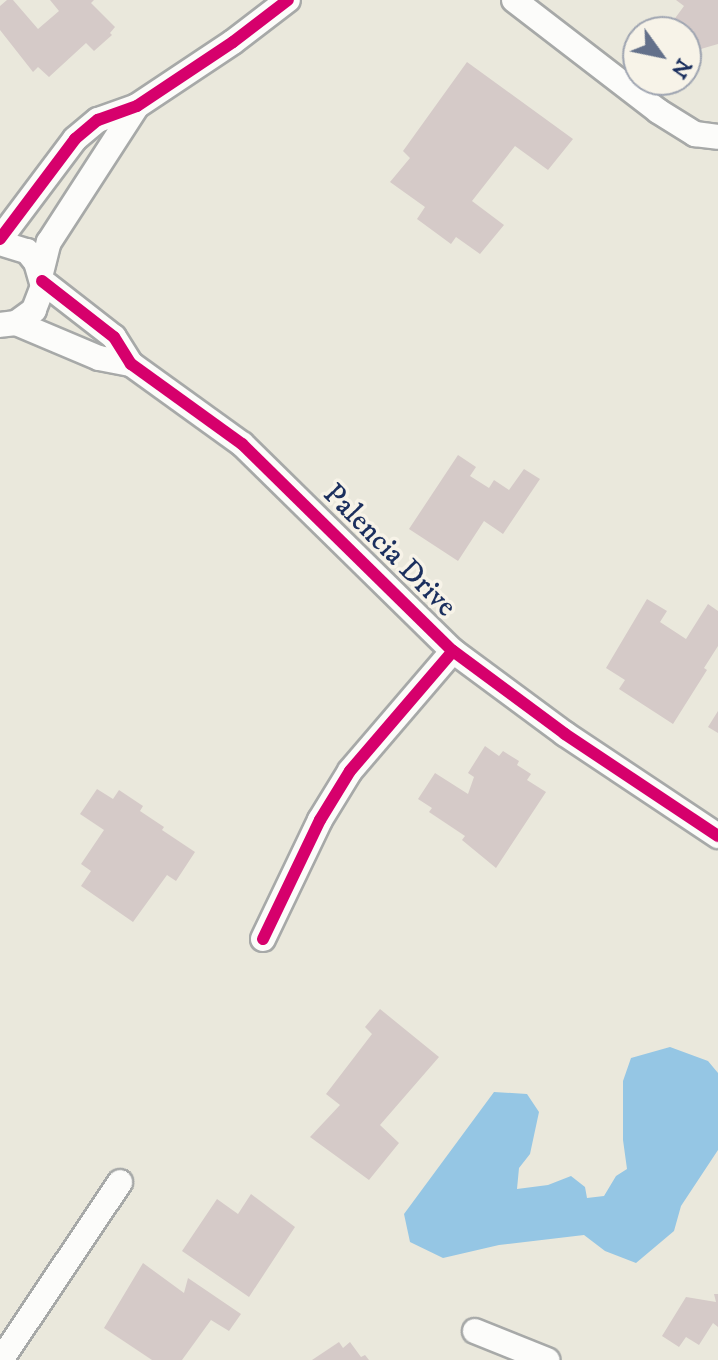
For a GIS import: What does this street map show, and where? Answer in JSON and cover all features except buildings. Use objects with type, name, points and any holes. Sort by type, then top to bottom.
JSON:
[{"type":"street","points":[[0,241],[75,139],[98,120],[137,106],[233,42],[288,0]]},
{"type":"street","points":[[514,0],[658,111],[695,134],[718,137]]},
{"type":"street","points":[[6,326],[34,310],[49,242],[137,106]]},
{"type":"street","name":"Palencia Drive","points":[[0,241],[27,251],[42,277],[114,337],[131,364],[242,444],[453,651],[565,734],[718,836]]},
{"type":"street","name":"Palencia Drive","points":[[6,326],[99,358],[131,364]]},
{"type":"street","points":[[263,939],[320,820],[350,771],[453,651]]},
{"type":"street","points":[[1,1360],[120,1182]]},
{"type":"street","points":[[475,1331],[547,1360]]},
{"type":"water","points":[[670,1047],[708,1061],[718,1073],[718,1150],[681,1206],[674,1231],[636,1263],[605,1251],[584,1235],[499,1245],[443,1258],[410,1242],[404,1214],[494,1092],[527,1094],[539,1112],[530,1154],[519,1168],[517,1189],[548,1185],[571,1176],[585,1187],[587,1198],[604,1196],[616,1176],[627,1169],[623,1140],[623,1081],[631,1058]]},
{"type":"cycle path","points":[[0,239],[75,139],[98,120],[137,106],[233,42],[288,0]]},
{"type":"cycle path","points":[[42,281],[114,337],[131,364],[242,444],[453,651],[565,734],[718,836]]},
{"type":"cycle path","points":[[263,939],[320,820],[350,771],[453,651]]}]
